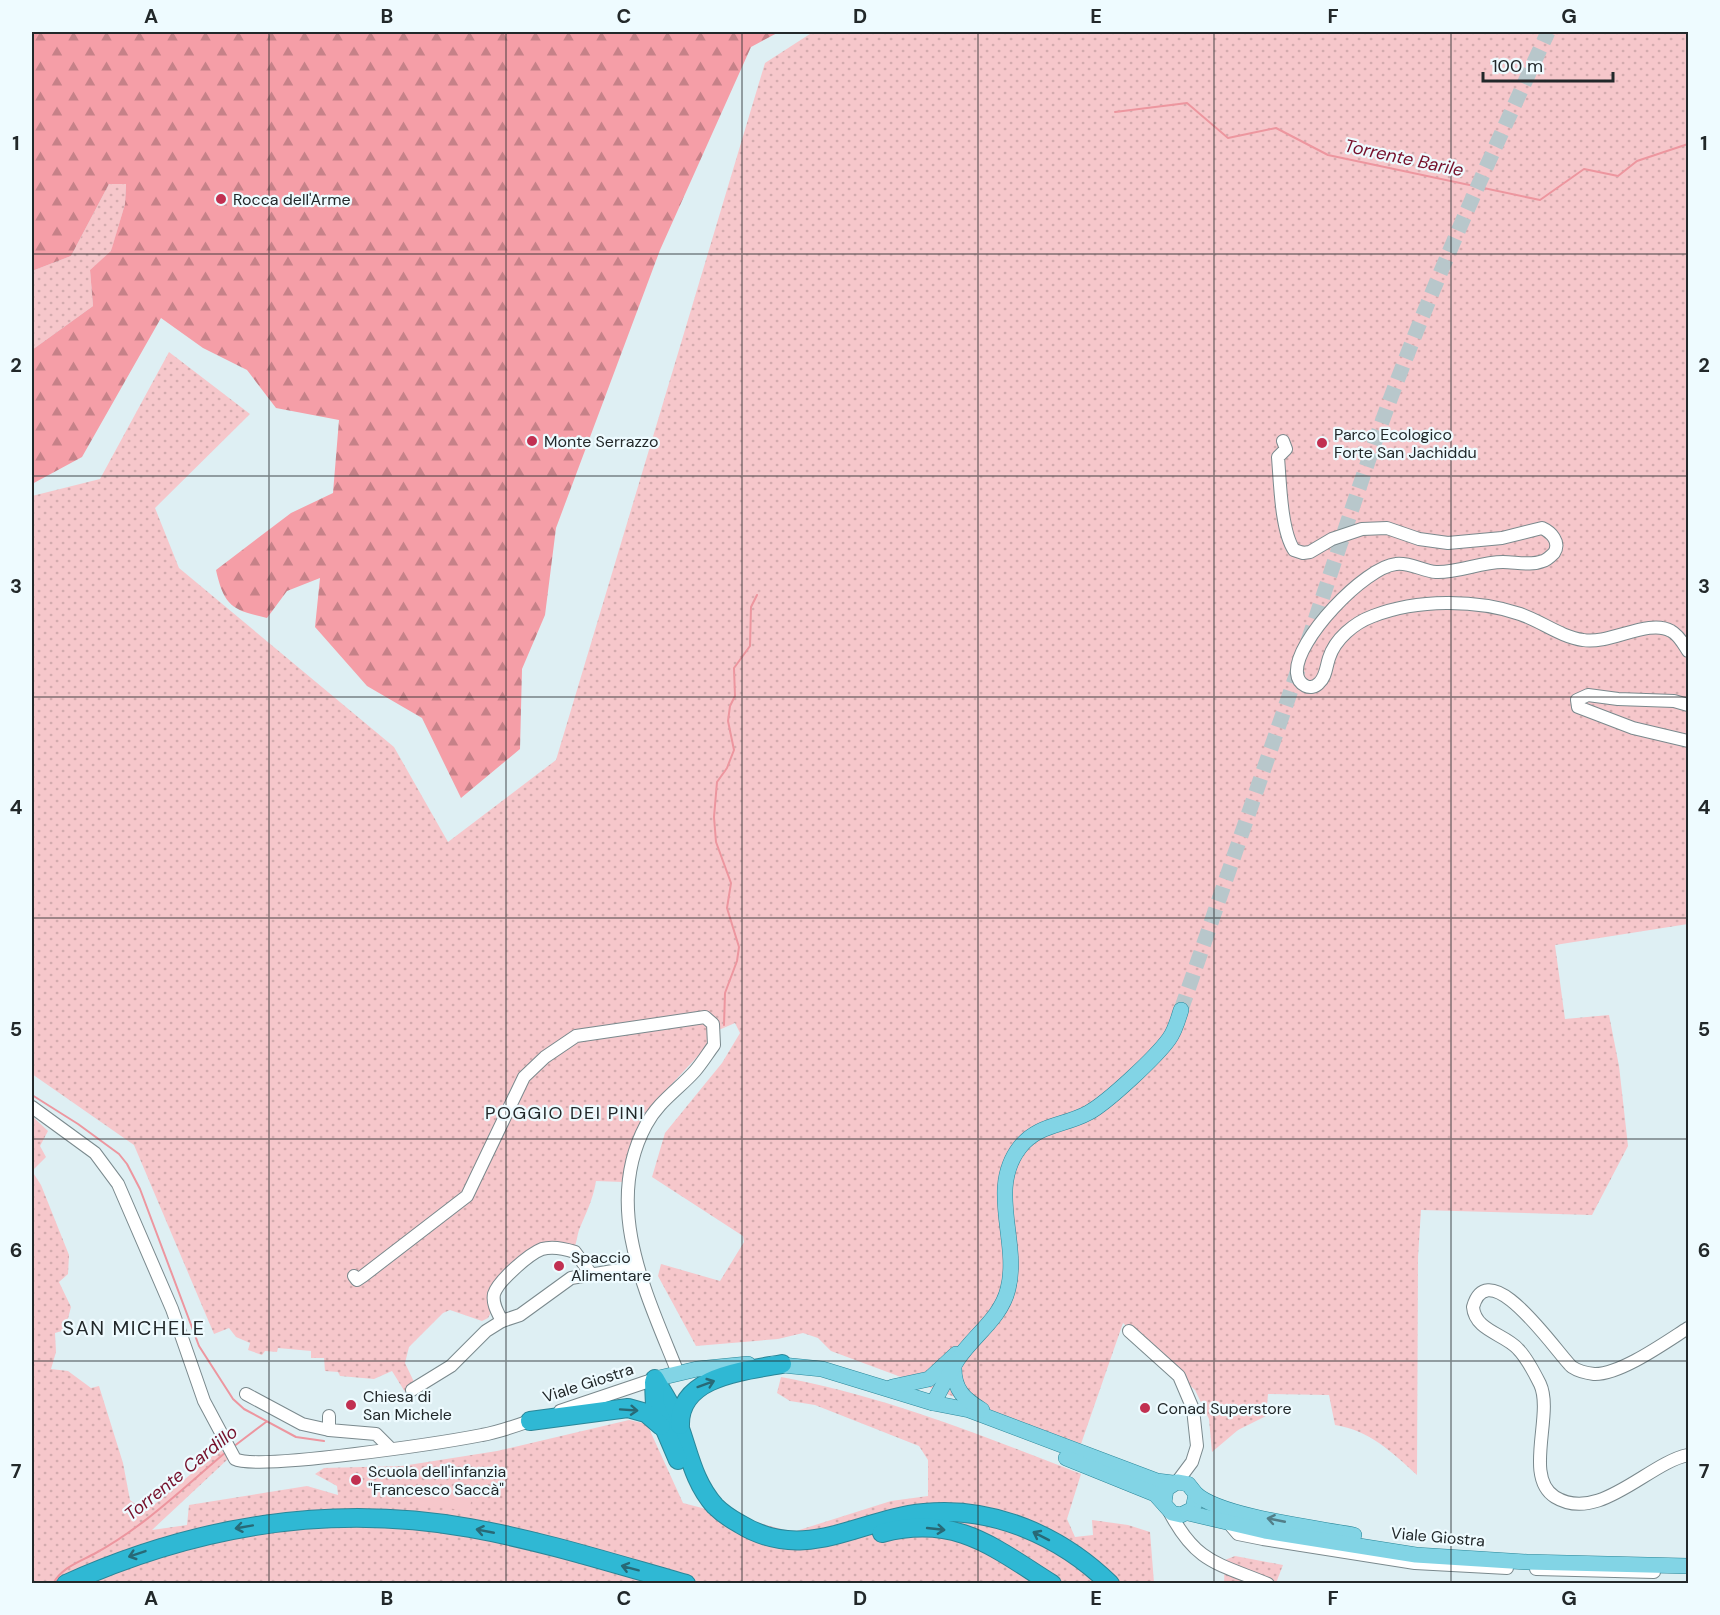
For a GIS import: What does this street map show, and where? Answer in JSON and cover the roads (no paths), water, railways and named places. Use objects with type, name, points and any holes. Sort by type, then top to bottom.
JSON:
[{"type":"highway","points":[[674,1432],[682,1404],[696,1388],[745,1371],[782,1364]]},
{"type":"highway","points":[[655,1379],[673,1411],[674,1432],[694,1497],[711,1518],[729,1532],[755,1544],[798,1552],[827,1550],[903,1516],[959,1513],[990,1517],[1040,1534],[1091,1565],[1110,1584]]},
{"type":"highway","points":[[530,1421],[628,1408],[652,1416],[674,1432]]},
{"type":"highway","points":[[66,1584],[134,1555],[193,1538],[296,1520],[355,1517],[409,1520],[470,1528],[542,1544],[686,1584]]},
{"type":"highway","points":[[857,1536],[905,1528],[953,1531],[994,1545],[1046,1580]]},
{"type":"main road","points":[[933,1402],[947,1369],[996,1315],[1008,1288],[1011,1268],[1005,1188],[1007,1171],[1014,1155],[1025,1141],[1039,1130],[1082,1116],[1104,1102],[1163,1046],[1173,1032],[1181,1010]]},
{"type":"main road","name":"Viale Giostra","points":[[655,1379],[719,1366],[782,1364],[822,1369],[933,1402],[969,1410],[1157,1481],[1175,1482]]},
{"type":"main road","points":[[888,1388],[922,1382],[947,1369]]},
{"type":"main road","points":[[947,1369],[959,1393],[981,1409],[1013,1427]]},
{"type":"main road","name":"Viale Giostra","points":[[933,1402],[964,1419],[1146,1490],[1156,1495],[1166,1507]]},
{"type":"main road","points":[[1175,1482],[1194,1491],[1196,1504],[1187,1514],[1176,1515],[1166,1507],[1166,1489],[1175,1482]]},
{"type":"main road","name":"Viale Giostra","points":[[1194,1491],[1221,1506],[1253,1515],[1417,1545],[1528,1553],[1689,1557]]},
{"type":"main road","name":"Viale Giostra","points":[[1187,1514],[1226,1520],[1265,1531],[1416,1555],[1527,1562],[1689,1566]]},
{"type":"street","points":[[1283,441],[1286,449],[1278,457],[1279,469],[1288,538],[1294,550],[1310,552],[1348,532],[1376,527],[1432,542],[1448,543],[1502,538],[1542,528],[1552,534],[1556,542],[1556,549],[1549,558],[1532,564],[1486,563],[1437,572],[1397,563],[1382,569],[1344,598],[1311,635],[1297,670],[1299,680],[1307,687],[1313,687],[1322,681],[1336,644],[1362,621],[1374,615],[1430,604],[1498,608],[1583,641],[1602,640],[1648,629],[1666,628],[1676,634],[1689,651]]},
{"type":"street","points":[[1689,705],[1674,700],[1588,695],[1577,700],[1578,707],[1586,712],[1612,718],[1633,728],[1689,741]]},
{"type":"street","points":[[354,1276],[357,1280],[371,1271],[467,1196],[524,1077],[545,1057],[576,1036],[705,1017],[713,1024],[714,1045],[695,1071],[666,1098],[646,1125],[626,1191],[637,1267],[678,1373]]},
{"type":"street","name":"Viale Giostra","points":[[32,1107],[95,1153],[118,1184],[172,1309],[204,1401],[228,1449],[239,1461],[251,1463],[481,1436],[655,1379]]},
{"type":"street","points":[[502,1321],[494,1302],[495,1291],[509,1274],[540,1250],[575,1252],[591,1274]]},
{"type":"street","points":[[412,1390],[451,1366],[477,1339],[502,1321],[520,1316],[571,1278],[637,1267]]},
{"type":"street","points":[[1689,1328],[1620,1367],[1594,1374],[1571,1366],[1523,1311],[1501,1294],[1489,1292],[1482,1294],[1473,1307],[1478,1321],[1519,1349],[1542,1389],[1540,1472],[1545,1487],[1553,1496],[1574,1503],[1594,1501],[1625,1489],[1665,1462],[1689,1455]]},
{"type":"street","points":[[1129,1331],[1179,1376],[1185,1385],[1198,1433],[1192,1462],[1194,1491]]},
{"type":"street","points":[[246,1394],[302,1425],[376,1434],[390,1448]]},
{"type":"street","points":[[329,1416],[329,1430]]},
{"type":"street","points":[[1175,1482],[1192,1462]]},
{"type":"street","points":[[1166,1507],[1181,1536],[1203,1556],[1268,1584]]},
{"type":"street","points":[[1181,1536],[1181,1524],[1187,1514]]},
{"type":"street","points":[[1226,1520],[1238,1534],[1415,1563],[1568,1571],[1689,1572]]},
{"type":"waterway","name":"Torrente Barile","points":[[1115,112],[1187,103],[1228,138],[1276,128],[1328,155],[1540,200],[1584,169],[1618,176],[1637,161],[1688,144]]},
{"type":"waterway","points":[[724,1025],[725,993],[737,961],[739,947],[727,908],[731,883],[716,842],[714,817],[717,782],[727,768],[734,750],[728,721],[730,706],[735,696],[734,668],[750,646],[751,607],[757,595]]},
{"type":"waterway","points":[[32,1095],[78,1124],[119,1154],[127,1164],[140,1189],[199,1346],[233,1399],[244,1409],[296,1437],[324,1441]]},
{"type":"waterway","name":"Torrente Cardillo","points":[[233,1447],[266,1422]]},
{"type":"waterway","name":"Torrente Cardillo","points":[[53,1584],[56,1578],[66,1570],[130,1532],[226,1452]]},
{"type":"tunnel","points":[[1308,641],[1366,466],[1405,360],[1464,218],[1548,32]]},
{"type":"tunnel","points":[[1181,1010],[1300,664]]},
{"type":"place","name":"Rocca dell'Arme","points":[[221,199]]},
{"type":"place","name":"Monte Serrazzo","points":[[532,441]]},
{"type":"place","name":"Parco Ecologico Forte San Jachiddu","points":[[1322,443]]},
{"type":"place","name":"Spaccio Alimentare","points":[[559,1266]]},
{"type":"place","name":"Chiesa di San Michele","points":[[351,1405]]},
{"type":"place","name":"Conad Superstore","points":[[1145,1408]]},
{"type":"place","name":"Scuola dell'infanzia \"Francesco Saccà\"","points":[[356,1480]]},
{"type":"district","name":"POGGIO DEI PINI","points":[[565,1113]]},
{"type":"district","name":"SAN MICHELE","points":[[134,1328]]}]
